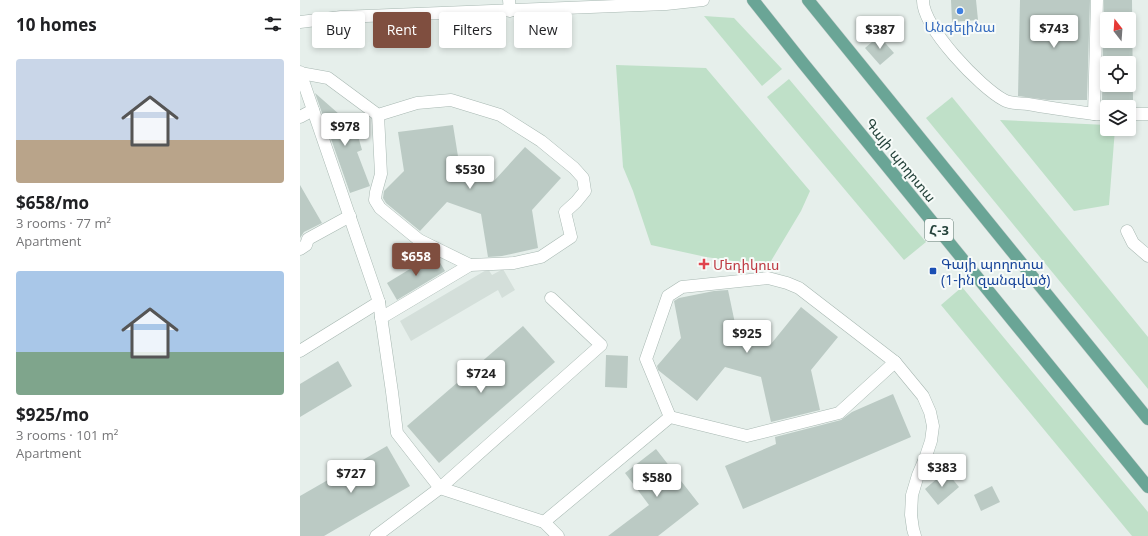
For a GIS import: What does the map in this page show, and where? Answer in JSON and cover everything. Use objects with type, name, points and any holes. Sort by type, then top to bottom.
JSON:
[{"type":"main road","name":"Գայի պողոտա","points":[[754,0],[803,63],[1148,488]]},
{"type":"main road","name":"Գայի պողոտա","points":[[808,0],[1148,420]]},
{"type":"street","points":[[300,22],[340,17],[509,5],[666,4],[703,0]]},
{"type":"street","points":[[923,0],[923,4],[930,22],[944,44],[987,88],[1005,101],[1100,114]]},
{"type":"street","points":[[1094,114],[1097,0]]},
{"type":"street","points":[[300,72],[379,302],[397,433],[440,488],[544,522],[558,536]]},
{"type":"street","points":[[300,72],[328,78],[378,116],[381,174],[375,200],[380,208],[419,240],[470,265]]},
{"type":"street","points":[[378,116],[417,103],[451,100],[475,106],[500,115],[541,141],[574,168],[583,178],[585,191],[565,212],[571,236],[541,257],[514,263],[470,265],[381,318]]},
{"type":"street","points":[[300,117],[313,110]]},
{"type":"street","points":[[1136,114],[1148,114]]},
{"type":"street","points":[[300,249],[306,245],[308,239],[350,216]]},
{"type":"street","points":[[1127,231],[1133,243],[1148,256]]},
{"type":"street","points":[[670,417],[646,360],[668,296],[682,287],[768,278],[799,288],[895,362],[923,396],[930,412],[933,426],[931,441],[912,495],[911,515],[915,536]]},
{"type":"street","points":[[376,536],[440,488],[601,345],[551,298]]},
{"type":"street","points":[[300,351],[379,302]]},
{"type":"street","points":[[670,417],[747,436],[839,413],[895,362]]},
{"type":"street","points":[[544,522],[670,417]]},
{"type":"shaded area","points":[[488,269],[492,275],[503,269],[515,290],[502,298],[498,290],[411,341],[400,321]]},
{"type":"green space","points":[[704,16],[734,18],[782,69],[762,86]]},
{"type":"green space","points":[[616,65],[706,68],[810,191],[801,211],[768,266],[706,257],[651,245],[633,191],[623,167]]},
{"type":"green space","points":[[789,79],[926,242],[904,260],[767,97]]},
{"type":"green space","points":[[952,97],[1148,337],[1148,389],[926,118]]},
{"type":"green space","points":[[1000,120],[1100,125],[1100,136],[1114,136],[1109,205],[1074,211]]},
{"type":"green space","points":[[962,287],[1148,512],[1148,536],[1132,536],[941,305]]},
{"type":"building","points":[[951,0],[976,0],[978,20],[952,22]]},
{"type":"building","points":[[1020,0],[1090,0],[1087,100],[1048,100],[1018,96]]},
{"type":"building","points":[[1104,0],[1132,0],[1132,12],[1104,12]]},
{"type":"building","points":[[879,36],[894,53],[880,65],[865,48]]},
{"type":"building","points":[[1103,48],[1132,48],[1133,56],[1103,56]]},
{"type":"building","points":[[1102,92],[1133,92],[1133,100],[1102,100]]},
{"type":"building","points":[[315,93],[356,129],[362,150],[357,152],[370,186],[350,193]]},
{"type":"building","points":[[453,125],[460,169],[493,182],[525,147],[561,178],[532,210],[538,248],[502,256],[488,257],[481,214],[447,202],[420,231],[386,203],[383,198],[384,191],[404,171],[398,132]]},
{"type":"building","points":[[300,185],[322,223],[304,232],[300,238]]},
{"type":"building","points":[[433,255],[436,256],[445,271],[397,300],[387,283]]},
{"type":"building","points":[[728,290],[737,333],[771,344],[801,307],[838,337],[811,370],[820,410],[771,422],[761,377],[725,367],[697,401],[658,370],[657,366],[681,338],[674,301],[679,298],[714,291]]},
{"type":"building","points":[[523,326],[555,362],[439,463],[407,426]]},
{"type":"building","points":[[606,355],[628,356],[627,388],[605,387]]},
{"type":"building","points":[[338,361],[352,386],[300,417],[300,384]]},
{"type":"building","points":[[893,394],[911,437],[743,509],[725,466],[776,444],[775,437],[841,420],[852,412]]},
{"type":"building","points":[[387,446],[410,486],[324,536],[300,536],[300,496]]},
{"type":"building","points":[[656,449],[699,504],[658,536],[608,536],[649,505],[625,473]]},
{"type":"building","points":[[946,471],[959,487],[938,505],[925,489]]},
{"type":"building","points":[[992,486],[1000,502],[981,511],[974,495]]},
{"type":"place","name":"Անգելինա","points":[[960,11]]},
{"type":"place","name":"Մեդիկուս","points":[[704,264]]},
{"type":"place","name":"Գայի պողոտա (1-ին զանգված)","points":[[933,271]]}]
